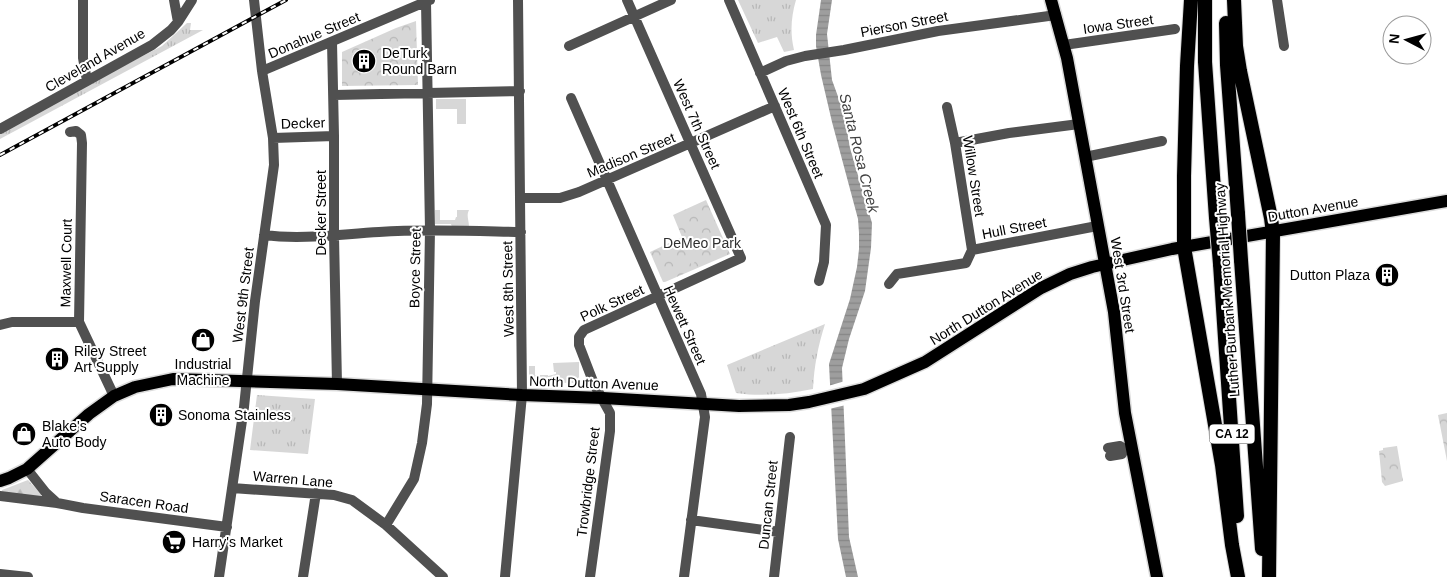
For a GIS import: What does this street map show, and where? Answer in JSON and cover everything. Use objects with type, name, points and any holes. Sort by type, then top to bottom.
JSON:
[{"type":"highway","points":[[1191,0],[1187,66],[1184,247],[1222,464],[1238,577]]},
{"type":"highway","name":"Luther Burbank Memorial Highway","points":[[1205,0],[1206,62],[1216,218],[1242,577]]},
{"type":"highway","name":"Luther Burbank Memorial Highway","points":[[1226,0],[1227,65],[1264,577]]},
{"type":"highway","points":[[1234,0],[1236,46],[1241,78],[1273,230],[1268,577]]},
{"type":"main road","name":"West 3rd Street","points":[[1052,0],[1064,46],[1114,318],[1128,448],[1157,577]]},
{"type":"main road","name":"Dutton Avenue","points":[[1184,247],[1447,201]]},
{"type":"main road","name":"North Dutton Avenue","points":[[0,481],[27,469],[89,414],[114,396],[135,387],[173,379],[336,384],[764,406],[809,402],[864,389],[925,362],[1041,288],[1070,274],[1104,263],[1184,247]]},
{"type":"street","points":[[83,0],[83,58],[87,81]]},
{"type":"street","points":[[174,0],[178,22]]},
{"type":"street","name":"Cleveland Avenue","points":[[0,129],[152,45],[171,30],[192,0]]},
{"type":"street","name":"West 9th Street","points":[[219,577],[247,381],[255,301],[274,165],[273,138],[262,71],[254,0]]},
{"type":"street","name":"West 8th Street","points":[[505,577],[522,395],[518,0]]},
{"type":"street","name":"West 7th Street","points":[[627,0],[741,258]]},
{"type":"street","points":[[569,46],[671,0]]},
{"type":"street","name":"West 6th Street","points":[[729,0],[826,225],[824,262],[819,281]]},
{"type":"street","points":[[1277,0],[1284,46]]},
{"type":"street","name":"Donahue Street","points":[[262,71],[428,1]]},
{"type":"street","name":"Boyce Street","points":[[386,525],[414,479],[422,443],[427,390],[430,230],[428,1]]},
{"type":"street","name":"Pierson Street","points":[[760,73],[786,61],[806,56],[938,31],[1056,16]]},
{"type":"street","name":"Iowa Street","points":[[1064,46],[1175,29]]},
{"type":"street","name":"Decker Street","points":[[332,42],[336,384]]},
{"type":"street","points":[[334,95],[520,91]]},
{"type":"street","name":"Hewett Street","points":[[571,98],[701,394],[705,417],[684,577]]},
{"type":"street","name":"Madison Street","points":[[520,198],[560,198],[691,144],[775,106]]},
{"type":"street","name":"Willow Street","points":[[947,107],[955,143],[972,250]]},
{"type":"street","points":[[955,143],[1009,133],[1079,124]]},
{"type":"street","name":"Maxwell Court","points":[[70,132],[76,131],[81,135],[82,143],[79,322],[114,396]]},
{"type":"street","name":"Decker","points":[[273,138],[334,136]]},
{"type":"street","points":[[1085,157],[1162,141]]},
{"type":"street","name":"Hull Street","points":[[889,284],[897,274],[966,263],[972,250],[1097,226]]},
{"type":"street","points":[[264,235],[334,236],[430,230],[521,232]]},
{"type":"street","name":"Polk Street","points":[[579,337],[584,330],[741,258]]},
{"type":"street","points":[[0,325],[12,322],[79,322]]},
{"type":"street","name":"Trowbridge Street","points":[[579,337],[579,345],[594,384],[610,413],[610,431],[590,577]]},
{"type":"street","name":"Duncan Street","points":[[774,577],[790,436]]},
{"type":"street","points":[[1109,452],[1122,454],[1128,448]]},
{"type":"street","points":[[27,469],[46,493],[57,503]]},
{"type":"street","name":"Warren Lane","points":[[232,488],[316,493],[352,500],[386,525],[443,577]]},
{"type":"street","points":[[303,577],[316,493]]},
{"type":"street","name":"Saracen Road","points":[[0,496],[227,527]]},
{"type":"street","points":[[691,520],[779,532]]},
{"type":"street","points":[[0,574],[28,577]]},
{"type":"green space","points":[[738,0],[796,0],[792,25],[794,50],[784,52],[777,37],[758,43]]},
{"type":"green space","points":[[416,21],[418,85],[342,86],[342,52]]},
{"type":"green space","points":[[187,23],[191,23],[190,30],[203,30],[0,139],[0,130],[162,46]]},
{"type":"green space","points":[[436,99],[466,99],[466,124],[457,124],[457,109],[436,109]]},
{"type":"green space","name":"DeMeo Park","points":[[706,200],[730,254],[663,282],[650,252],[682,237],[673,215]]},
{"type":"green space","points":[[435,210],[440,210],[440,220],[455,220],[457,210],[469,210],[469,227],[435,224]]},
{"type":"green space","points":[[683,245],[689,245],[695,250],[696,260],[692,266]]},
{"type":"green space","points":[[825,324],[814,372],[813,389],[775,394],[755,395],[736,393],[727,365]]},
{"type":"green space","points":[[579,362],[579,377],[574,383],[529,382],[529,366],[535,366],[535,375],[548,376],[556,374],[553,363]]},
{"type":"green space","points":[[257,395],[315,399],[308,454],[250,450]]},
{"type":"green space","points":[[1447,413],[1447,461],[1438,415]]},
{"type":"green space","points":[[1397,446],[1403,481],[1385,486],[1382,482],[1379,451],[1383,450],[1383,448]]},
{"type":"green space","points":[[28,480],[41,494],[41,497],[2,493],[2,490]]},
{"type":"shaded area","points":[[821,0],[832,0],[827,34],[832,80],[844,113],[850,148],[872,223],[871,248],[865,291],[849,339],[842,368],[849,537],[858,577],[846,577],[838,539],[829,364],[850,299],[857,267],[859,233],[858,219],[832,122],[816,46]]},
{"type":"pier","points":[[845,381],[846,405],[829,409],[828,386]]},
{"type":"railway","points":[[0,155],[286,0]]},
{"type":"place","name":"DeTurk Round Barn","points":[[364,61]]},
{"type":"place","name":"Dutton Plaza","points":[[1387,275]]},
{"type":"place","name":"Industrial Machine","points":[[203,340]]},
{"type":"place","name":"Riley Street Art Supply","points":[[57,359]]},
{"type":"place","name":"Sonoma Stainless","points":[[161,415]]},
{"type":"place","name":"Blake's Auto Body","points":[[24,434]]},
{"type":"place","name":"Harry's Market","points":[[174,542]]},
{"type":"water label","name":"Santa Rosa Creek","points":[[859,153]]}]
